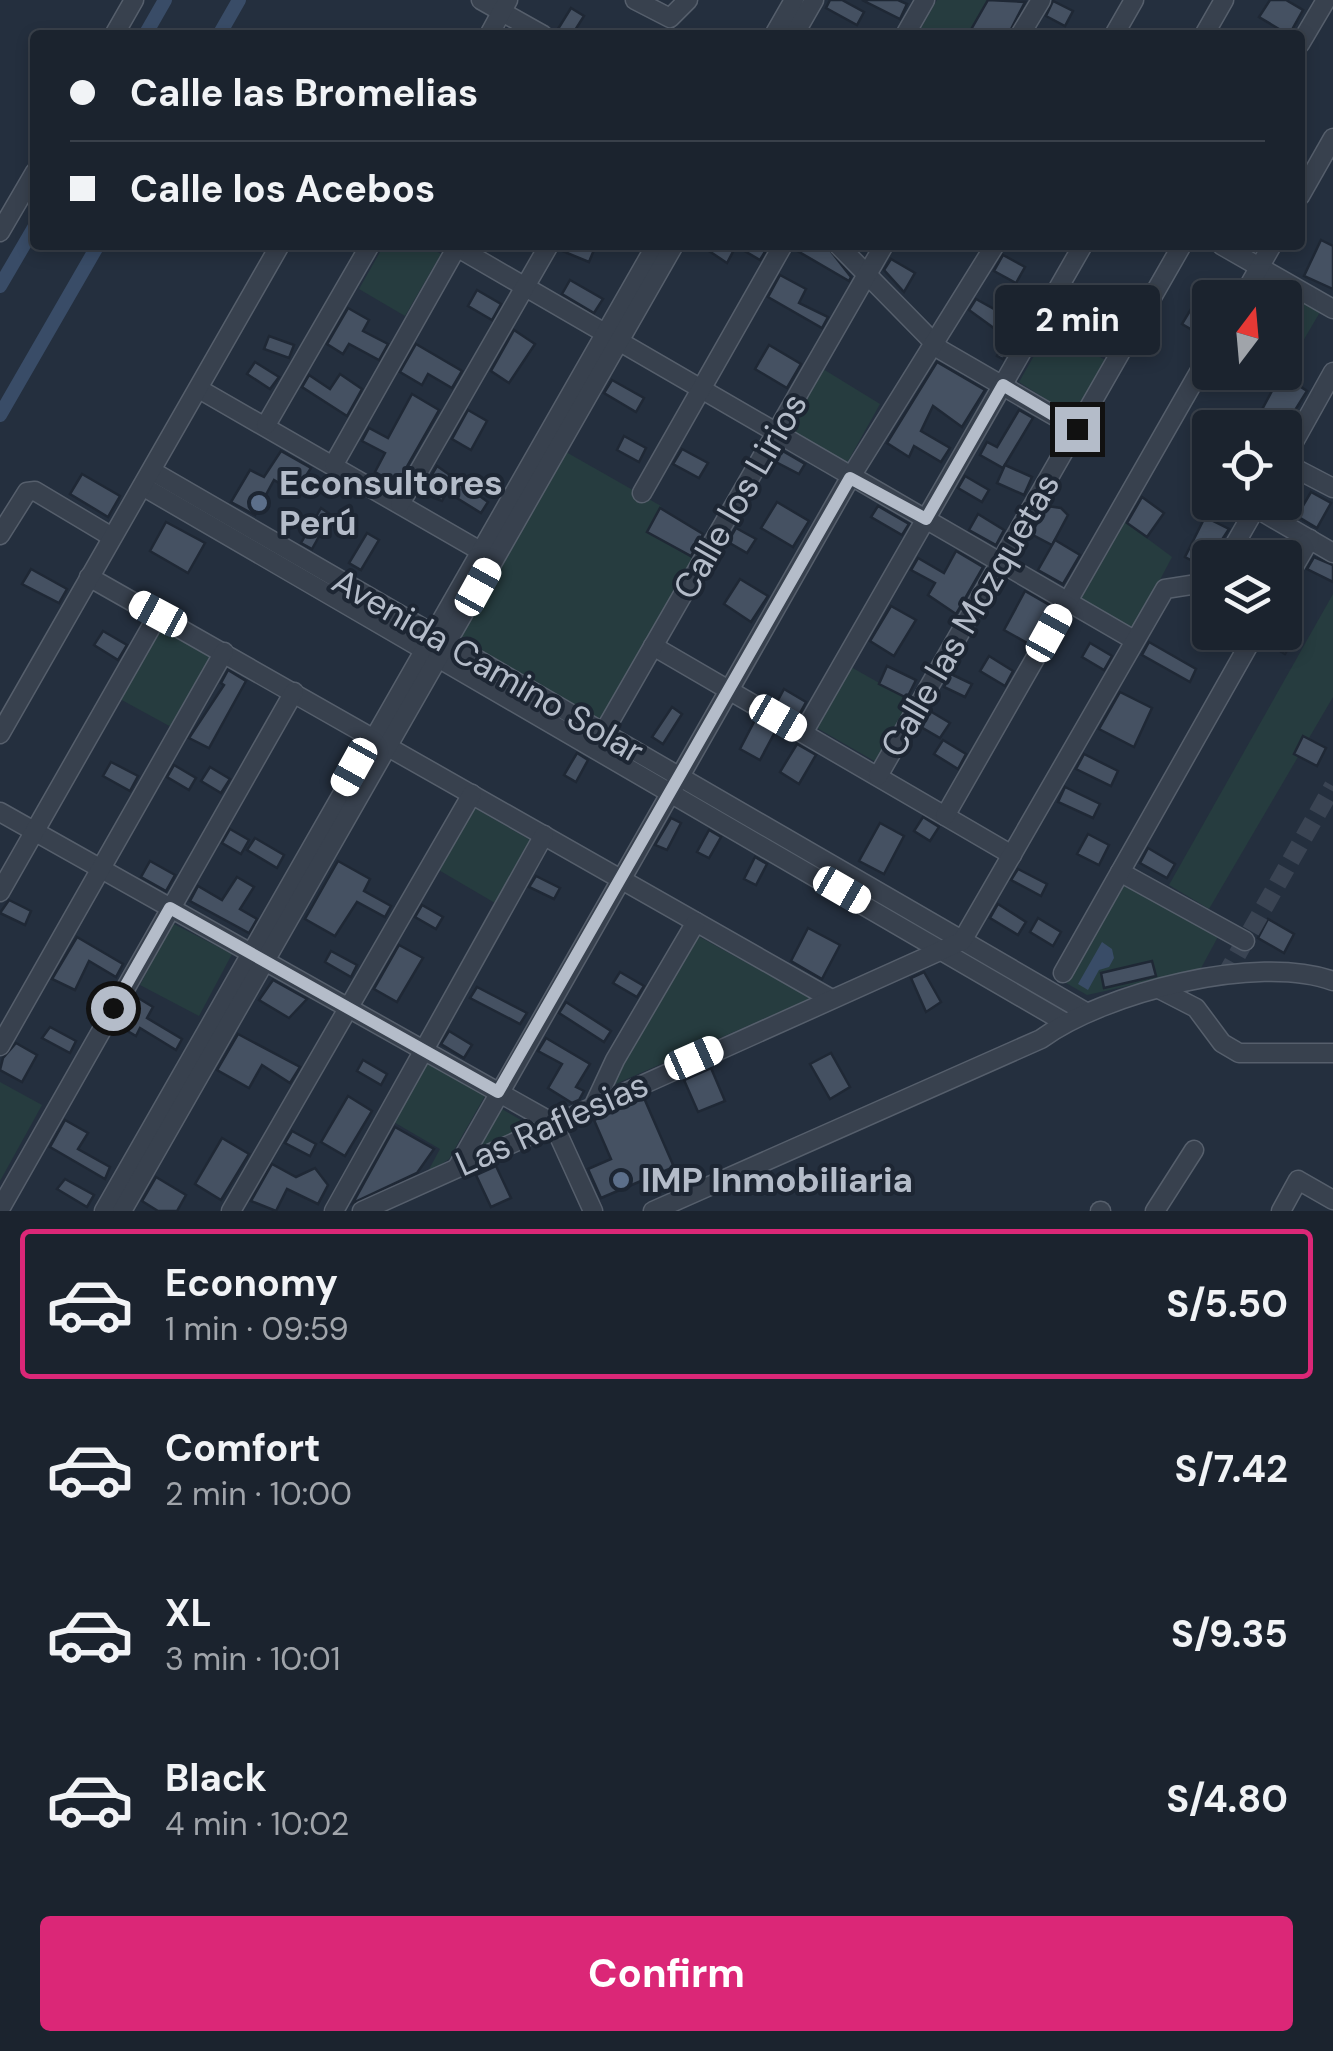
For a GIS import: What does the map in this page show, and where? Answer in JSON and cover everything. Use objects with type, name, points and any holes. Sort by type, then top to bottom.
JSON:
[{"type":"street","points":[[117,30],[134,0]]},
{"type":"street","points":[[481,0],[505,6],[536,30]]},
{"type":"street","points":[[635,0],[670,18],[688,0]]},
{"type":"street","points":[[777,30],[794,0]]},
{"type":"street","points":[[797,30],[814,0]]},
{"type":"street","points":[[909,30],[925,0]]},
{"type":"street","points":[[1023,30],[1040,0]]},
{"type":"street","points":[[1117,30],[1134,0]]},
{"type":"street","points":[[1207,30],[1224,0]]},
{"type":"street","points":[[1305,36],[1326,0]]},
{"type":"street","points":[[492,30],[505,6]]},
{"type":"street","points":[[1305,187],[1333,138]]},
{"type":"street","points":[[0,232],[30,181]]},
{"type":"street","points":[[0,734],[277,250]]},
{"type":"street","points":[[266,425],[367,250]]},
{"type":"street","points":[[334,464],[454,250]]},
{"type":"street","points":[[463,250],[1134,640]]},
{"type":"street","points":[[400,504],[545,250]]},
{"type":"street","points":[[612,338],[654,250]]},
{"type":"street","points":[[104,1211],[388,746],[435,645],[486,555],[612,338],[671,250]]},
{"type":"street","points":[[642,493],[780,250]]},
{"type":"street","points":[[843,250],[934,342],[1077,429]]},
{"type":"street","name":"Calle los Lirios","points":[[599,740],[881,250]]},
{"type":"street","points":[[458,1166],[850,478],[991,250]]},
{"type":"street","points":[[804,733],[1080,250]]},
{"type":"street","name":"Calle las Mozquetas","points":[[878,776],[1179,250]]},
{"type":"street","points":[[1230,250],[1333,309]]},
{"type":"street","points":[[1252,280],[1269,250]]},
{"type":"street","points":[[1302,429],[1333,372]]},
{"type":"street","points":[[945,816],[1192,384]]},
{"type":"street","points":[[199,389],[486,555]]},
{"type":"street","points":[[1302,471],[1333,488]]},
{"type":"street","name":"Avenida Camino Solar","points":[[148,479],[675,784],[1084,1012]]},
{"type":"street","points":[[0,536],[27,492],[35,491],[112,537]]},
{"type":"street","points":[[1282,520],[1333,553]]},
{"type":"street","points":[[1302,552],[1310,538]]},
{"type":"street","points":[[89,577],[828,997]]},
{"type":"street","points":[[962,941],[1165,589],[1192,585]]},
{"type":"street","points":[[0,892],[158,614]]},
{"type":"street","points":[[122,1211],[371,736],[435,645]]},
{"type":"street","points":[[653,646],[1012,855]]},
{"type":"street","points":[[1063,973],[1246,650]]},
{"type":"street","points":[[0,1046],[224,652]]},
{"type":"street","points":[[0,1209],[294,692]]},
{"type":"street","name":"Avenida Camino Solar","points":[[675,784],[1064,1022]]},
{"type":"street","points":[[231,1211],[472,794]]},
{"type":"street","points":[[0,812],[553,1123],[593,1211]]},
{"type":"street","points":[[334,1211],[420,1050],[544,835]]},
{"type":"street","points":[[1120,872],[1245,940]]},
{"type":"street","points":[[594,1104],[614,1060],[696,922]]},
{"type":"street","name":"Las Raflesias","points":[[362,1211],[828,997],[962,941]]},
{"type":"street","points":[[654,1211],[1041,1040],[1084,1012],[1159,989],[1224,978],[1302,974],[1333,982]]},
{"type":"street","points":[[1159,989],[1196,1008],[1222,1042],[1239,1053],[1333,1052]]},
{"type":"street","points":[[1154,1211],[1194,1150]]},
{"type":"street","points":[[1281,1211],[1298,1180],[1333,1200]]},
{"type":"green space","points":[[937,0],[988,0],[972,30],[920,30]]},
{"type":"green space","points":[[381,250],[434,250],[441,254],[405,316],[359,289]]},
{"type":"green space","points":[[1302,294],[1323,307],[1302,343]]},
{"type":"green space","points":[[1050,328],[1105,360],[1074,417],[1019,382]]},
{"type":"green space","points":[[823,369],[880,404],[847,463],[787,428]]},
{"type":"green space","points":[[566,452],[661,506],[647,532],[695,560],[601,723],[456,639]]},
{"type":"green space","points":[[1125,522],[1172,557],[1133,631],[1081,599]]},
{"type":"green space","points":[[1333,594],[1333,697],[1209,909],[1169,885]]},
{"type":"green space","points":[[160,627],[213,657],[173,728],[120,699]]},
{"type":"green space","points":[[851,667],[911,701],[876,762],[817,728]]},
{"type":"green space","points":[[473,807],[532,841],[495,903],[437,869]]},
{"type":"green space","points":[[1125,879],[1220,933],[1200,970],[1087,995],[1066,983]]},
{"type":"green space","points":[[172,923],[232,954],[199,1016],[140,985]]},
{"type":"green space","points":[[698,936],[811,998],[611,1086]]},
{"type":"green space","points":[[427,1060],[486,1094],[449,1159],[426,1175],[440,1149],[392,1121]]},
{"type":"green space","points":[[0,1082],[42,1105],[0,1181]]},
{"type":"green space","points":[[502,1109],[531,1126],[479,1149]]},
{"type":"water","points":[[1102,942],[1112,949],[1114,958],[1109,967],[1099,970],[1088,990],[1078,984]]},
{"type":"building","points":[[830,0],[842,0],[864,12],[857,25],[826,8]]},
{"type":"building","points":[[862,0],[898,0],[907,4],[900,19]]},
{"type":"building","points":[[988,0],[1025,2],[1011,30],[971,30]]},
{"type":"building","points":[[1270,0],[1286,0],[1303,10],[1292,30],[1281,30],[1259,17]]},
{"type":"building","points":[[1053,1],[1073,11],[1065,26],[1046,16]]},
{"type":"building","points":[[571,8],[584,16],[575,30],[558,29]]},
{"type":"building","points":[[1321,240],[1333,246],[1333,289],[1304,276]]},
{"type":"building","points":[[560,250],[594,250],[589,262]]},
{"type":"building","points":[[708,250],[734,250],[727,263]]},
{"type":"building","points":[[743,250],[766,250],[760,260]]},
{"type":"building","points":[[796,250],[830,250],[851,277],[849,281]]},
{"type":"building","points":[[1003,255],[1025,267],[1016,283],[994,271]]},
{"type":"building","points":[[891,259],[915,273],[904,292],[884,270]]},
{"type":"building","points":[[780,275],[806,289],[799,303],[828,317],[822,328],[768,297]]},
{"type":"building","points":[[570,280],[603,299],[594,313],[562,294]]},
{"type":"building","points":[[477,290],[501,304],[492,320],[468,306]]},
{"type":"building","points":[[976,299],[1023,325],[1003,359],[997,356],[1006,337],[969,310]]},
{"type":"building","points":[[348,308],[369,320],[363,331],[388,344],[379,360],[349,344],[343,354],[327,344]]},
{"type":"building","points":[[1061,309],[1087,319],[1083,330],[1055,319]]},
{"type":"building","points":[[1191,309],[1192,310],[1192,330],[1182,324]]},
{"type":"building","points":[[514,330],[535,344],[509,383],[491,371]]},
{"type":"building","points":[[269,336],[294,345],[289,358],[264,349]]},
{"type":"building","points":[[416,344],[462,371],[452,388],[428,374],[422,385],[400,372]]},
{"type":"building","points":[[769,345],[801,364],[787,388],[755,369]]},
{"type":"building","points":[[255,362],[279,377],[270,389],[247,374]]},
{"type":"building","points":[[937,362],[985,390],[962,427],[933,406],[921,431],[950,448],[941,462],[914,446],[909,457],[887,443]]},
{"type":"building","points":[[340,374],[362,389],[347,416],[302,387],[309,375],[330,389]]},
{"type":"building","points":[[612,380],[644,398],[636,412],[604,393]]},
{"type":"building","points":[[1302,388],[1307,391],[1295,410],[1262,410],[1272,390]]},
{"type":"building","points":[[412,394],[439,410],[397,484],[375,472],[385,453],[362,441],[369,428],[388,438]]},
{"type":"building","points":[[468,410],[487,421],[471,450],[452,439]]},
{"type":"building","points":[[1019,410],[1033,418],[1003,468],[980,455],[987,442],[997,447]]},
{"type":"building","points":[[624,436],[646,448],[639,462],[617,450]]},
{"type":"building","points":[[682,449],[708,463],[699,478],[673,464]]},
{"type":"building","points":[[781,450],[805,464],[799,474],[774,461]]},
{"type":"building","points":[[281,451],[311,468],[295,493],[274,480],[255,515],[231,502],[250,470],[264,477]]},
{"type":"building","points":[[1005,465],[1032,477],[1024,495],[997,483]]},
{"type":"building","points":[[437,466],[488,502],[481,513],[447,492],[442,501],[421,493]]},
{"type":"building","points":[[82,474],[120,496],[108,517],[70,494]]},
{"type":"building","points":[[965,476],[989,490],[982,502],[958,488]]},
{"type":"building","points":[[1311,492],[1331,503],[1317,528],[1302,519],[1302,507]]},
{"type":"building","points":[[1142,497],[1164,513],[1147,537],[1127,523]]},
{"type":"building","points":[[777,502],[809,521],[793,547],[761,528]]},
{"type":"building","points":[[878,506],[909,524],[902,535],[871,517]]},
{"type":"building","points":[[1047,506],[1061,508],[1068,515],[1052,545],[1031,534]]},
{"type":"building","points":[[321,508],[331,515],[312,549],[301,543]]},
{"type":"building","points":[[660,508],[703,534],[691,556],[647,532]]},
{"type":"building","points":[[978,514],[1004,530],[996,545],[969,530]]},
{"type":"building","points":[[1204,520],[1229,529],[1222,540],[1194,540]]},
{"type":"building","points":[[166,522],[205,543],[188,573],[150,551]]},
{"type":"building","points":[[736,528],[756,539],[747,553],[728,542]]},
{"type":"building","points":[[367,533],[379,540],[361,570],[349,563]]},
{"type":"building","points":[[1055,540],[1080,555],[1063,584],[1038,570]]},
{"type":"building","points":[[956,551],[983,567],[956,614],[928,595],[935,583],[911,570],[918,558],[944,573]]},
{"type":"building","points":[[1314,557],[1333,565],[1333,582],[1307,569]]},
{"type":"building","points":[[31,569],[67,589],[59,603],[22,584]]},
{"type":"building","points":[[740,579],[768,596],[751,622],[724,604]]},
{"type":"building","points":[[1025,591],[1051,606],[1029,644],[1004,630]]},
{"type":"building","points":[[891,606],[916,620],[894,656],[870,641]]},
{"type":"building","points":[[103,631],[127,645],[118,660],[94,645]]},
{"type":"building","points":[[1149,642],[1196,669],[1190,682],[1142,655]]},
{"type":"building","points":[[1090,643],[1112,656],[1104,670],[1082,657]]},
{"type":"building","points":[[989,656],[1013,671],[1005,686],[980,671]]},
{"type":"building","points":[[887,666],[916,680],[907,698],[879,684]]},
{"type":"building","points":[[228,670],[246,681],[209,748],[189,738],[224,685],[221,683]]},
{"type":"building","points":[[951,674],[972,684],[965,697],[944,687]]},
{"type":"building","points":[[784,689],[806,702],[799,715],[777,702]]},
{"type":"building","points":[[1120,692],[1152,708],[1134,747],[1099,729]]},
{"type":"building","points":[[672,707],[682,714],[663,744],[652,737]]},
{"type":"building","points":[[930,711],[950,723],[940,738],[921,727]]},
{"type":"building","points":[[755,720],[775,732],[760,760],[740,749]]},
{"type":"building","points":[[1303,736],[1326,748],[1317,766],[1294,754]]},
{"type":"building","points":[[943,740],[966,754],[958,769],[934,754]]},
{"type":"building","points":[[797,744],[816,755],[799,784],[780,772]]},
{"type":"building","points":[[577,753],[588,760],[576,782],[564,775]]},
{"type":"building","points":[[1084,754],[1118,771],[1111,786],[1076,769]]},
{"type":"building","points":[[111,762],[138,776],[130,791],[103,776]]},
{"type":"building","points":[[174,765],[196,778],[189,790],[167,777]]},
{"type":"building","points":[[210,767],[230,779],[221,793],[201,781]]},
{"type":"building","points":[[1065,787],[1100,804],[1093,818],[1058,802]]},
{"type":"building","points":[[923,817],[939,827],[930,841],[914,831]]},
{"type":"building","points":[[671,818],[681,823],[667,850],[655,845]]},
{"type":"building","points":[[880,823],[904,836],[884,874],[859,861]]},
{"type":"building","points":[[230,829],[249,840],[241,854],[222,843]]},
{"type":"building","points":[[709,830],[721,837],[709,858],[697,852]]},
{"type":"building","points":[[1088,834],[1109,845],[1099,865],[1077,854]]},
{"type":"building","points":[[255,838],[284,855],[277,868],[247,850]]},
{"type":"building","points":[[1148,848],[1175,864],[1167,878],[1140,863]]},
{"type":"building","points":[[755,857],[767,864],[756,885],[744,879]]},
{"type":"building","points":[[150,861],[175,875],[166,891],[141,877]]},
{"type":"building","points":[[338,861],[370,879],[364,891],[391,906],[385,917],[357,902],[335,936],[305,919]]},
{"type":"building","points":[[1018,869],[1047,884],[1041,896],[1011,880]]},
{"type":"building","points":[[536,876],[560,888],[554,899],[529,887]]},
{"type":"building","points":[[237,877],[254,887],[240,909],[257,919],[249,933],[190,901],[198,886],[222,900]]},
{"type":"building","points":[[9,900],[31,911],[25,925],[0,913]]},
{"type":"building","points":[[998,904],[1026,922],[1018,935],[990,918]]},
{"type":"building","points":[[422,905],[443,917],[436,929],[415,917]]},
{"type":"building","points":[[1038,918],[1061,932],[1053,946],[1030,932]]},
{"type":"building","points":[[1268,919],[1294,934],[1284,953],[1258,938]]},
{"type":"building","points":[[808,928],[840,945],[822,979],[791,961]]},
{"type":"building","points":[[77,937],[123,964],[116,977],[89,961],[75,990],[52,979]]},
{"type":"building","points":[[399,945],[423,958],[397,1002],[374,989]]},
{"type":"building","points":[[331,951],[357,965],[351,977],[325,962]]},
{"type":"building","points":[[1152,961],[1156,976],[1104,988],[1101,973]]},
{"type":"building","points":[[620,972],[644,986],[637,997],[613,983]]},
{"type":"building","points":[[924,972],[941,1002],[926,1012],[911,978]]},
{"type":"building","points":[[273,980],[307,999],[289,1018],[259,1000]]},
{"type":"building","points":[[477,987],[527,1013],[520,1024],[470,998]]},
{"type":"building","points":[[135,996],[153,1007],[147,1018],[182,1039],[176,1050],[140,1028],[136,1036],[119,1026]]},
{"type":"building","points":[[566,1002],[611,1031],[604,1042],[559,1013]]},
{"type":"building","points":[[50,1027],[76,1041],[70,1053],[42,1038]]},
{"type":"building","points":[[449,1031],[472,1045],[464,1058],[441,1044]]},
{"type":"building","points":[[238,1034],[300,1067],[290,1083],[262,1065],[249,1088],[217,1070]]},
{"type":"building","points":[[546,1038],[590,1064],[576,1087],[584,1091],[579,1100],[572,1103],[548,1088],[562,1064],[538,1051]]},
{"type":"building","points":[[16,1043],[37,1055],[22,1082],[0,1070],[3,1058]]},
{"type":"building","points":[[831,1053],[850,1087],[830,1099],[810,1064]]},
{"type":"building","points":[[363,1060],[387,1074],[381,1085],[357,1071]]},
{"type":"building","points":[[711,1068],[725,1101],[698,1112],[684,1080]]},
{"type":"building","points":[[348,1096],[372,1111],[345,1156],[321,1142]]},
{"type":"building","points":[[644,1098],[674,1167],[601,1198],[588,1169],[611,1159],[594,1120]]},
{"type":"building","points":[[65,1120],[88,1133],[78,1149],[110,1167],[105,1179],[50,1147]]},
{"type":"building","points":[[395,1127],[434,1149],[417,1173],[353,1203]]},
{"type":"building","points":[[292,1131],[316,1144],[310,1156],[285,1143]]},
{"type":"building","points":[[222,1138],[249,1154],[221,1200],[195,1184]]},
{"type":"building","points":[[272,1164],[296,1177],[315,1168],[328,1185],[318,1204],[287,1189],[276,1211],[251,1201]]},
{"type":"building","points":[[496,1166],[511,1198],[491,1207],[476,1175]]},
{"type":"building","points":[[156,1177],[186,1195],[177,1211],[158,1211],[142,1201]]},
{"type":"building","points":[[65,1179],[94,1195],[87,1207],[57,1189]]},
{"type":"waterway","points":[[148,30],[165,0]]},
{"type":"waterway","points":[[222,30],[239,0]]},
{"type":"waterway","points":[[0,286],[30,235]]},
{"type":"waterway","points":[[0,415],[95,250]]},
{"type":"tunnel","points":[[1224,978],[1333,786]]},
{"type":"place","name":"Econsultores Perú","points":[[259,503]]},
{"type":"place","name":"IMP Inmobiliaria","points":[[621,1180]]},
{"type":"route","points":[[113,1008],[170,908],[498,1092],[850,478],[926,519],[1003,385],[1077,429]]}]
